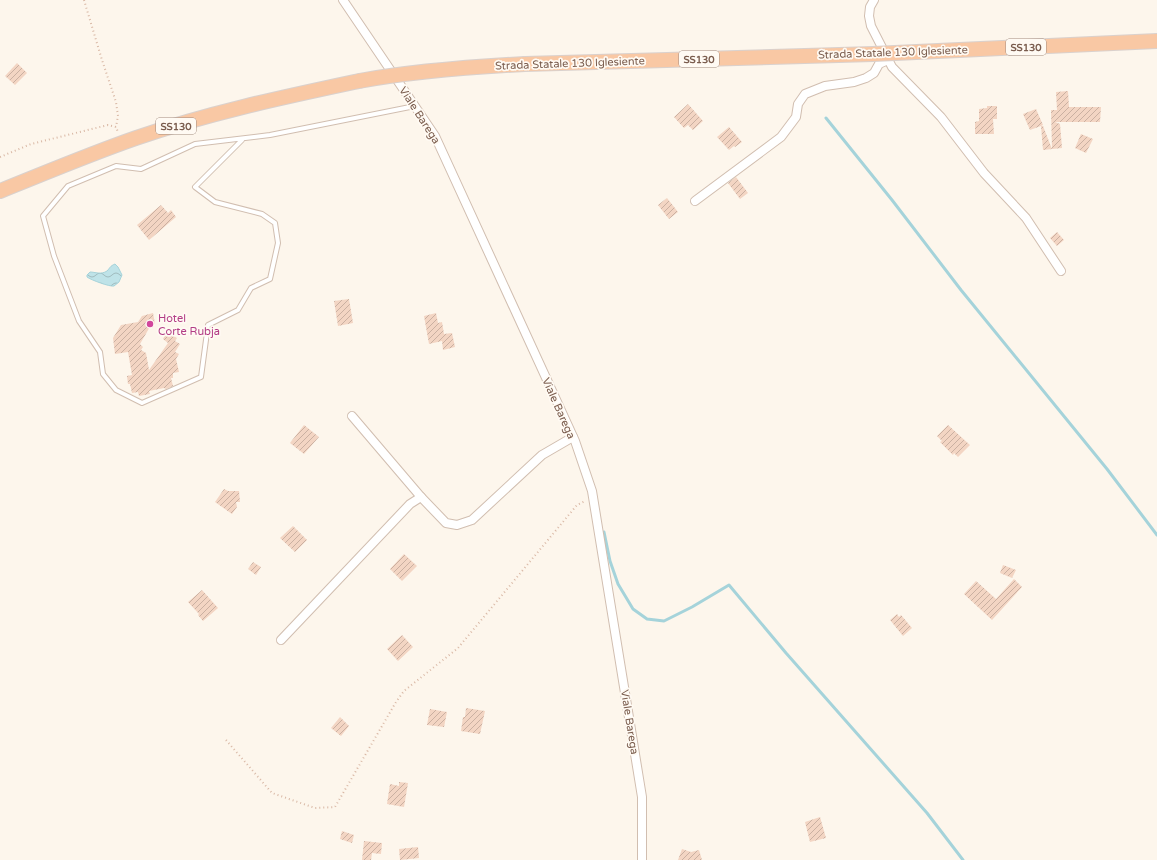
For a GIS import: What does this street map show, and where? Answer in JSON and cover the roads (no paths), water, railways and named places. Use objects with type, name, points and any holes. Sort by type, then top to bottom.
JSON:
[{"type":"highway","name":"Strada Statale 130 Iglesiente","points":[[0,191],[122,143],[209,115],[278,98],[386,76],[451,69],[525,64],[873,54],[892,56],[1157,41]]},
{"type":"street","name":"Viale Barega","points":[[343,0],[435,136],[573,437],[593,496],[642,797],[642,860]]},
{"type":"street","points":[[874,0],[870,7],[869,16],[871,26],[892,56],[892,66],[941,118],[984,173],[1026,218],[1061,271]]},
{"type":"street","points":[[695,201],[781,137],[796,117],[798,104],[805,94],[825,86],[854,82],[866,78],[874,73],[879,64],[892,56]]},
{"type":"street","points":[[352,416],[446,524],[457,525],[472,520],[542,455],[573,437]]},
{"type":"street","points":[[281,640],[410,504],[421,497]]},
{"type":"lane","points":[[242,140],[195,187],[215,202],[262,214],[275,223],[278,243],[270,278],[251,288],[238,310],[208,325],[201,377],[142,403],[116,390],[104,374],[100,352],[79,321],[54,256],[43,216],[68,186],[116,166],[141,169],[195,144],[242,140],[415,106]]},
{"type":"water","points":[[115,264],[122,275],[119,282],[114,286],[100,283],[87,277],[90,272],[105,272]]},
{"type":"waterway","points":[[826,118],[892,200],[961,290],[1107,469],[1157,535]]},
{"type":"waterway","points":[[604,532],[610,561],[618,584],[633,609],[647,619],[664,621],[692,607],[729,585],[786,653],[927,813],[963,860]]},
{"type":"place","name":"Hotel Corte Rubja","points":[[150,324]]}]
